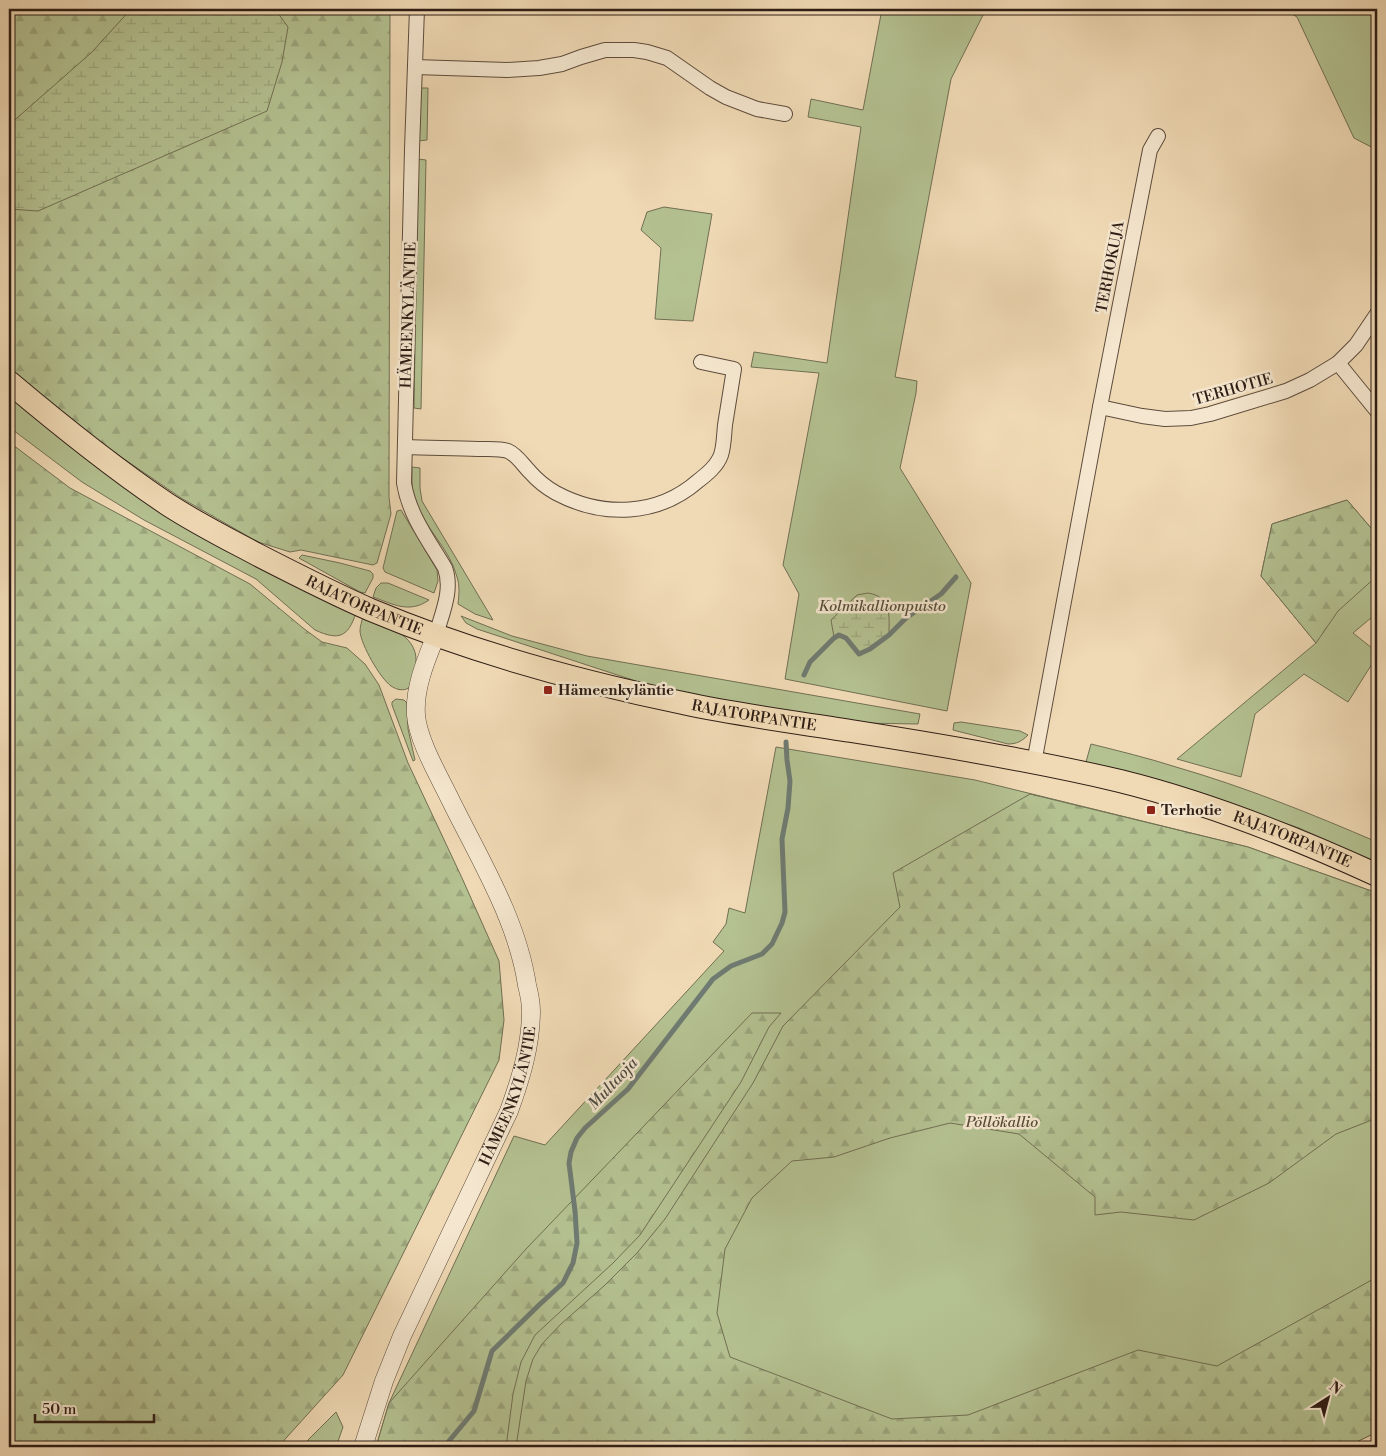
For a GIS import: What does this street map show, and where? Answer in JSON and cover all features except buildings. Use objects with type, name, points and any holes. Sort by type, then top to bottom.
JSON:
[{"type":"main road","name":"RAJATORPANTIE","points":[[9,382],[67,431],[170,506],[307,580],[370,610],[436,635],[525,664],[683,703],[919,742],[1034,763],[1121,782],[1178,797],[1273,830],[1377,875]]},
{"type":"street","name":"HÄMEENKYLÄNTIE","points":[[363,1447],[384,1380],[402,1336],[509,1111],[520,1081],[530,1028],[531,1008],[525,971],[517,940],[503,906],[424,745],[416,717],[416,694],[448,595],[449,578],[409,506],[404,483],[417,9]]},
{"type":"street","points":[[415,67],[515,70],[562,64],[605,50],[634,50],[667,58],[710,88],[726,96],[757,109],[785,114]]},
{"type":"street","name":"TERHOKUJA","points":[[1100,407],[1150,150],[1158,136]]},
{"type":"street","name":"TERHOTIE","points":[[1100,407],[1165,419],[1191,418],[1286,391],[1310,380],[1338,363],[1356,345],[1377,314]]},
{"type":"street","points":[[405,447],[507,451],[518,459],[542,484],[555,493],[575,501],[595,508],[618,511],[656,505],[676,497],[694,485],[709,472],[721,456],[734,369],[701,362]]},
{"type":"street","points":[[1338,363],[1377,411]]},
{"type":"street","points":[[1034,763],[1100,407]]},
{"type":"green space","points":[[9,9],[390,9],[389,497],[391,514],[377,563],[373,565],[301,550],[290,552],[258,542],[181,498],[108,448],[9,370]]},
{"type":"green space","points":[[131,9],[275,9],[288,27],[282,62],[267,111],[38,211],[9,209],[9,125],[92,52]]},
{"type":"green space","name":"Kolmikallionpuisto","points":[[882,9],[986,9],[951,79],[895,377],[917,381],[900,468],[971,583],[947,711],[785,679],[799,594],[783,565],[819,373],[751,367],[754,352],[827,363],[861,127],[808,117],[811,99],[863,110]]},
{"type":"green space","points":[[1284,9],[1377,9],[1377,150],[1354,138],[1297,17]]},
{"type":"green space","points":[[420,88],[428,88],[427,140],[418,141]]},
{"type":"green space","points":[[418,159],[426,160],[421,409],[414,408]]},
{"type":"green space","points":[[664,207],[712,214],[693,321],[655,319],[661,248],[641,230],[647,212]]},
{"type":"green space","points":[[9,396],[356,613],[350,627],[342,635],[336,636],[315,630],[256,579],[144,520],[82,482],[9,427]]},
{"type":"green space","points":[[9,442],[70,488],[250,584],[322,642],[347,648],[365,664],[379,685],[408,763],[499,961],[504,1020],[499,1060],[343,1375],[278,1447],[9,1447]]},
{"type":"green space","points":[[412,467],[420,468],[422,501],[493,620],[475,614],[458,604],[459,584],[454,567],[420,512],[413,493]]},
{"type":"green space","points":[[1347,500],[1377,535],[1377,613],[1353,633],[1377,652],[1377,656],[1348,702],[1304,674],[1255,714],[1241,777],[1177,759],[1316,643],[1261,576],[1272,524]]},
{"type":"green space","points":[[1347,500],[1377,535],[1377,576],[1338,611],[1316,643],[1261,576],[1272,524]]},
{"type":"green space","points":[[401,510],[437,570],[438,581],[434,593],[385,572],[383,568],[397,511]]},
{"type":"green space","points":[[302,555],[370,571],[373,574],[373,578],[365,593],[360,592],[299,558]]},
{"type":"green space","points":[[381,583],[388,583],[429,600],[422,604],[408,607],[373,597],[376,588]]},
{"type":"green space","points":[[868,593],[881,598],[888,608],[889,635],[870,649],[859,654],[846,638],[839,635],[834,637],[831,620],[857,595]]},
{"type":"green space","points":[[363,616],[397,631],[411,644],[415,652],[416,661],[415,671],[409,688],[402,690],[393,687],[377,669],[361,637],[360,629]]},
{"type":"green space","points":[[461,616],[512,636],[587,656],[920,714],[918,724],[859,723],[685,694],[651,686],[477,629],[466,623]]},
{"type":"green space","points":[[396,699],[404,700],[407,703],[408,729],[415,760],[413,761],[392,705],[392,702]]},
{"type":"green space","points":[[961,722],[1020,731],[1028,735],[1019,742],[1008,744],[953,730],[954,723]]},
{"type":"green space","points":[[1091,744],[1202,775],[1253,792],[1328,821],[1377,842],[1377,862],[1299,828],[1198,793],[1086,762]]},
{"type":"green space","name":"Pöllökallio","points":[[776,747],[975,780],[1248,847],[1377,893],[1377,1432],[1346,1447],[376,1447],[389,1403],[514,1136],[545,1145],[724,951],[713,942],[726,924],[729,908],[745,913]]},
{"type":"green space","points":[[1030,794],[1248,847],[1377,893],[1377,1118],[1336,1134],[1269,1183],[1194,1220],[1121,1212],[1095,1215],[1095,1197],[1019,1134],[950,1123],[890,1138],[834,1157],[792,1161],[752,1198],[725,1249],[717,1313],[730,1357],[892,1419],[968,1415],[1138,1350],[1217,1366],[1377,1277],[1377,1432],[1346,1447],[516,1447],[526,1381],[533,1359],[542,1344],[637,1253],[665,1219],[753,1083],[783,1026],[900,907],[893,873]]},
{"type":"green space","points":[[752,1013],[781,1013],[769,1027],[741,1082],[640,1235],[613,1263],[535,1335],[521,1362],[513,1394],[506,1447],[376,1447],[389,1403],[526,1249]]},
{"type":"green space","points":[[336,1412],[343,1427],[336,1447],[301,1447]]},
{"type":"waterway","name":"Multaoja","points":[[804,675],[810,662],[834,638],[839,635],[846,638],[859,654],[870,649],[889,635],[906,618],[941,594],[956,577]]},
{"type":"waterway","name":"Multaoja","points":[[444,1447],[474,1411],[492,1351],[563,1283],[573,1263],[577,1243],[569,1163],[577,1138],[585,1128],[628,1089],[713,979],[731,966],[762,954],[772,944],[785,912],[782,839],[788,808],[790,781],[786,742]]},
{"type":"place","name":"Hämeenkyläntie","points":[[548,690]]},
{"type":"place","name":"Terhotie","points":[[1151,810]]}]
